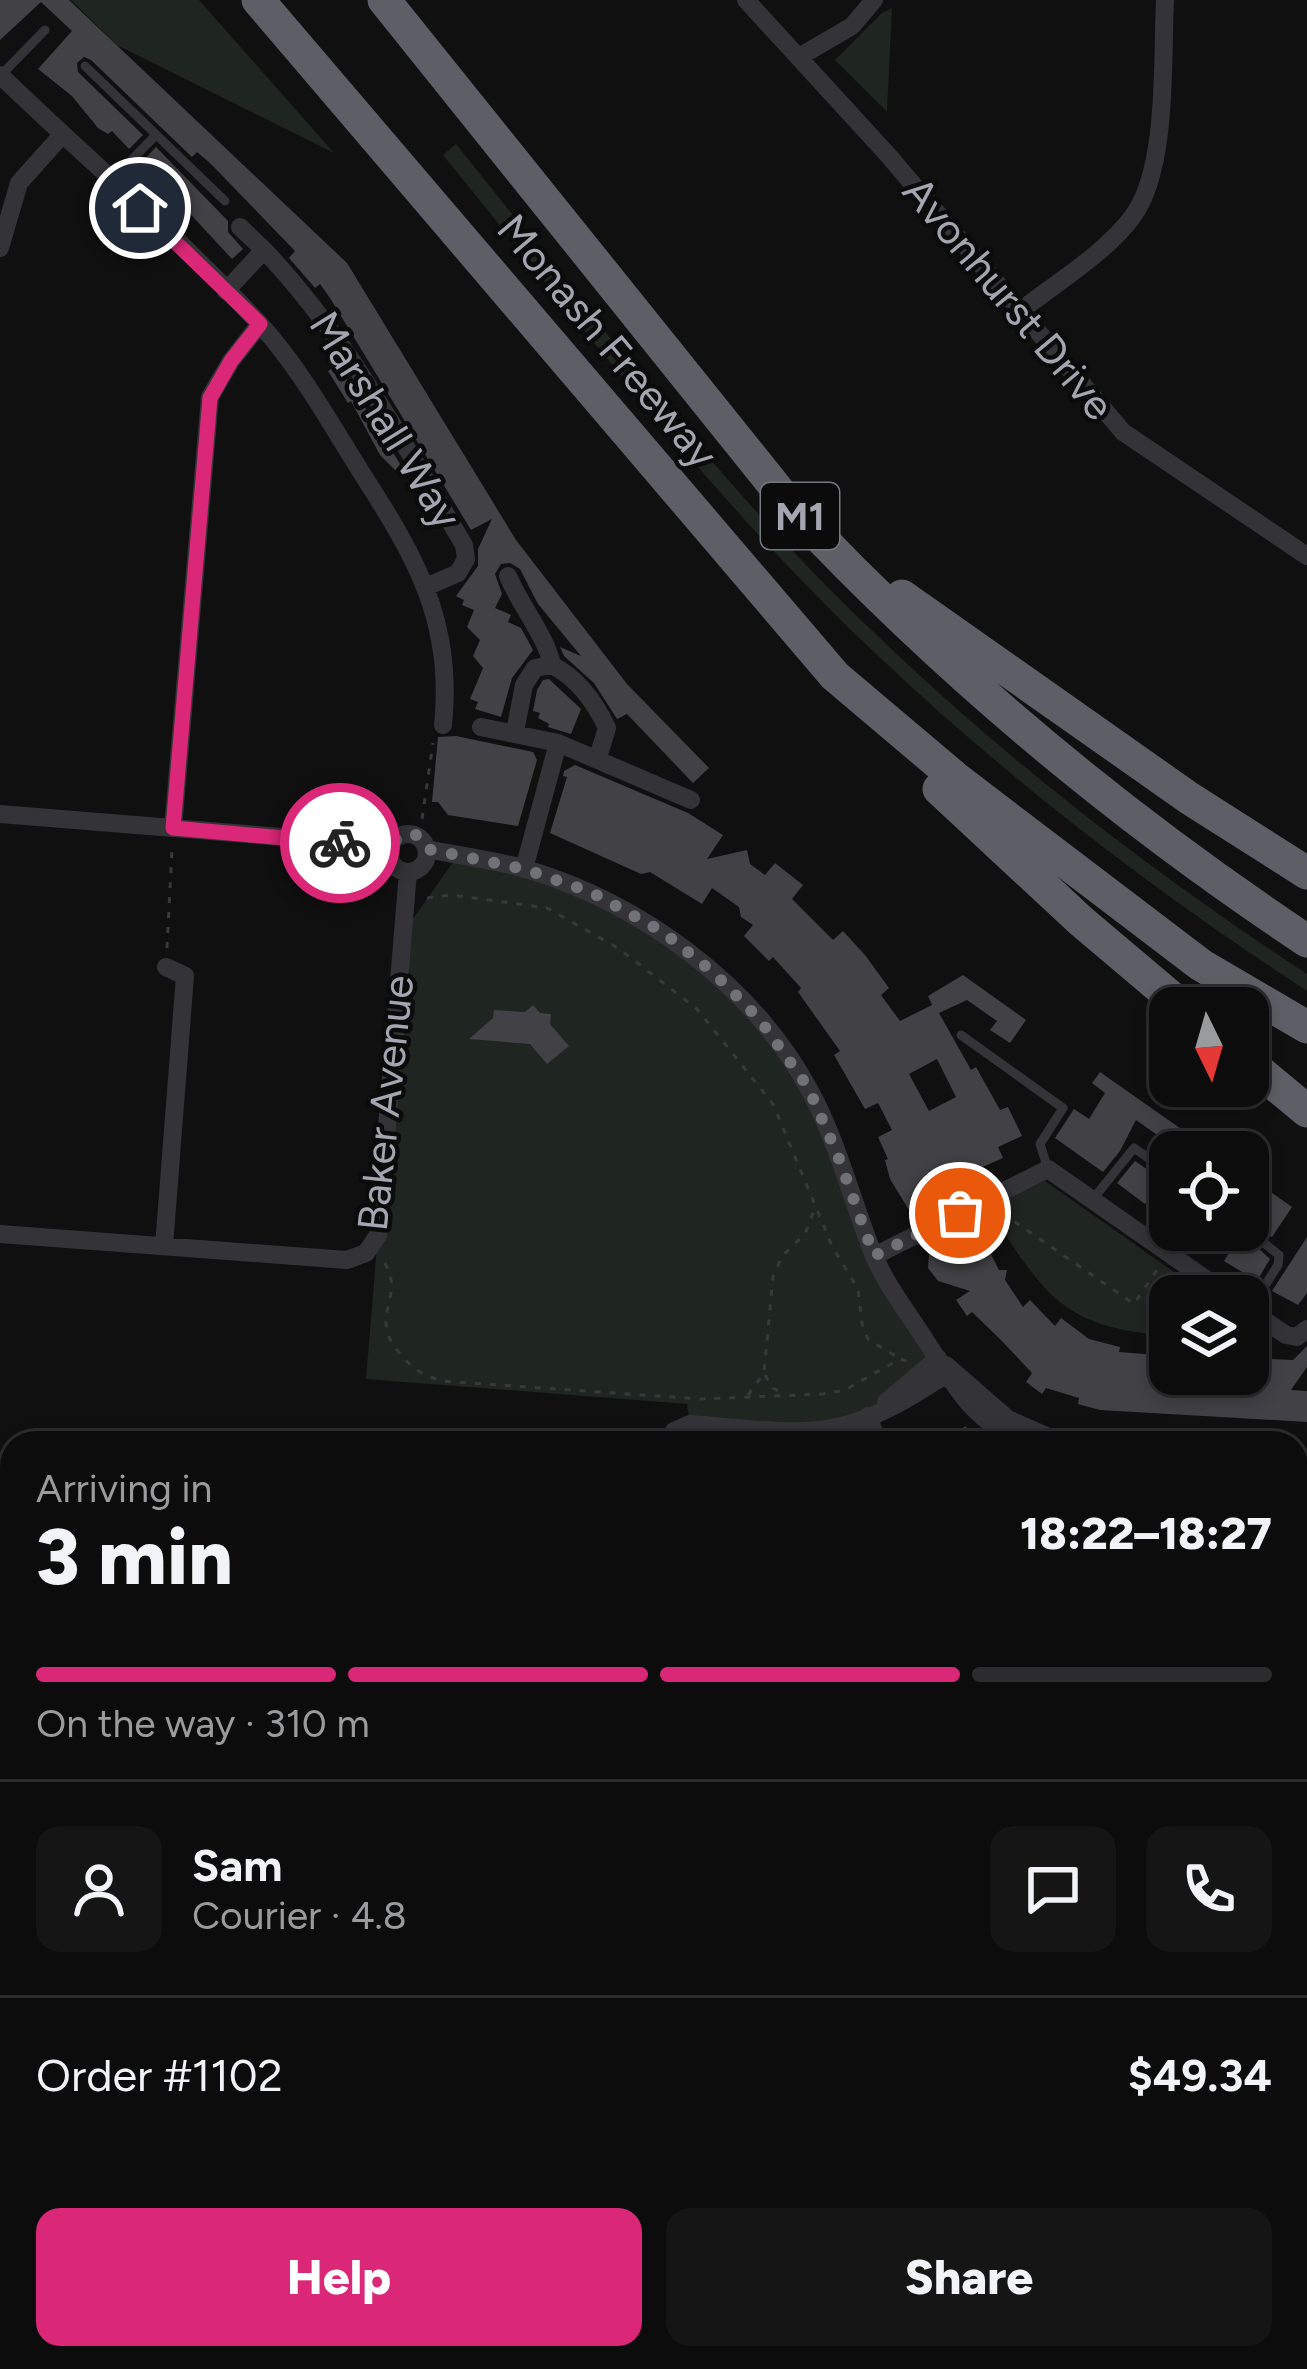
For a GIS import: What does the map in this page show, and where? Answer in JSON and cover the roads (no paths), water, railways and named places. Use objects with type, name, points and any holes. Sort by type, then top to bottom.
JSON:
[{"type":"highway","name":"Monash Freeway","points":[[258,0],[835,676],[958,780],[1201,965],[1307,1028]]},
{"type":"highway","name":"Monash Freeway","points":[[384,0],[793,508],[907,626],[1039,743],[1164,842],[1307,941]]},
{"type":"highway","points":[[793,508],[970,646],[1229,825],[1307,873]]},
{"type":"highway","points":[[835,676],[885,738],[1081,921],[1159,987]]},
{"type":"highway","points":[[1269,1079],[1307,1111]]},
{"type":"street","name":"Avonhurst Drive","points":[[746,0],[888,155],[1123,432],[1307,556]]},
{"type":"street","points":[[799,57],[852,26],[874,0]]},
{"type":"street","points":[[1020,311],[1130,221],[1147,196],[1156,163],[1165,0]]},
{"type":"street","points":[[0,75],[260,324],[356,464],[428,586],[448,683],[443,725]]},
{"type":"street","points":[[0,248],[20,184],[62,135]]},
{"type":"street","name":"Marshall Way","points":[[240,227],[306,294],[364,378],[464,544],[466,559],[458,573],[428,586]]},
{"type":"street","points":[[226,291],[264,250]]},
{"type":"street","points":[[173,828],[210,398],[260,324]]},
{"type":"street","points":[[508,576],[521,609],[549,650],[552,665]]},
{"type":"street","points":[[515,732],[524,685],[535,668],[552,665],[570,674],[600,712],[608,728],[598,757]]},
{"type":"street","points":[[481,727],[558,743],[691,800]]},
{"type":"street","points":[[524,869],[558,743]]},
{"type":"street","points":[[0,814],[332,841],[389,853]]},
{"type":"street","points":[[404,834],[421,838],[427,849],[423,865],[408,872],[397,868],[389,853],[393,841],[404,834]]},
{"type":"street","points":[[427,849],[524,869],[591,892],[663,932],[715,974],[760,1020],[808,1087],[874,1256],[945,1368],[1014,1431]]},
{"type":"street","name":"Baker Avenue","points":[[0,1234],[347,1260],[372,1247],[378,1234],[408,872]]},
{"type":"street","points":[[164,1246],[176,971],[206,970]]},
{"type":"street","points":[[874,1256],[1048,1168],[1200,1275]]},
{"type":"street","points":[[1269,1323],[1297,1337],[1307,1329]]},
{"type":"street","points":[[680,1431],[690,1424],[817,1430],[868,1416],[945,1368]]},
{"type":"street","points":[[868,1416],[874,1431]]},
{"type":"lane","points":[[0,75],[45,30]]},
{"type":"lane","points":[[85,66],[224,201]]},
{"type":"lane","points":[[111,181],[155,135]]},
{"type":"lane","points":[[961,1035],[1063,1108],[1040,1144],[1048,1168]]},
{"type":"lane","points":[[1093,1199],[1134,1148],[1149,1158]]},
{"type":"lane","points":[[1269,1247],[1279,1255],[1269,1279]]}]
